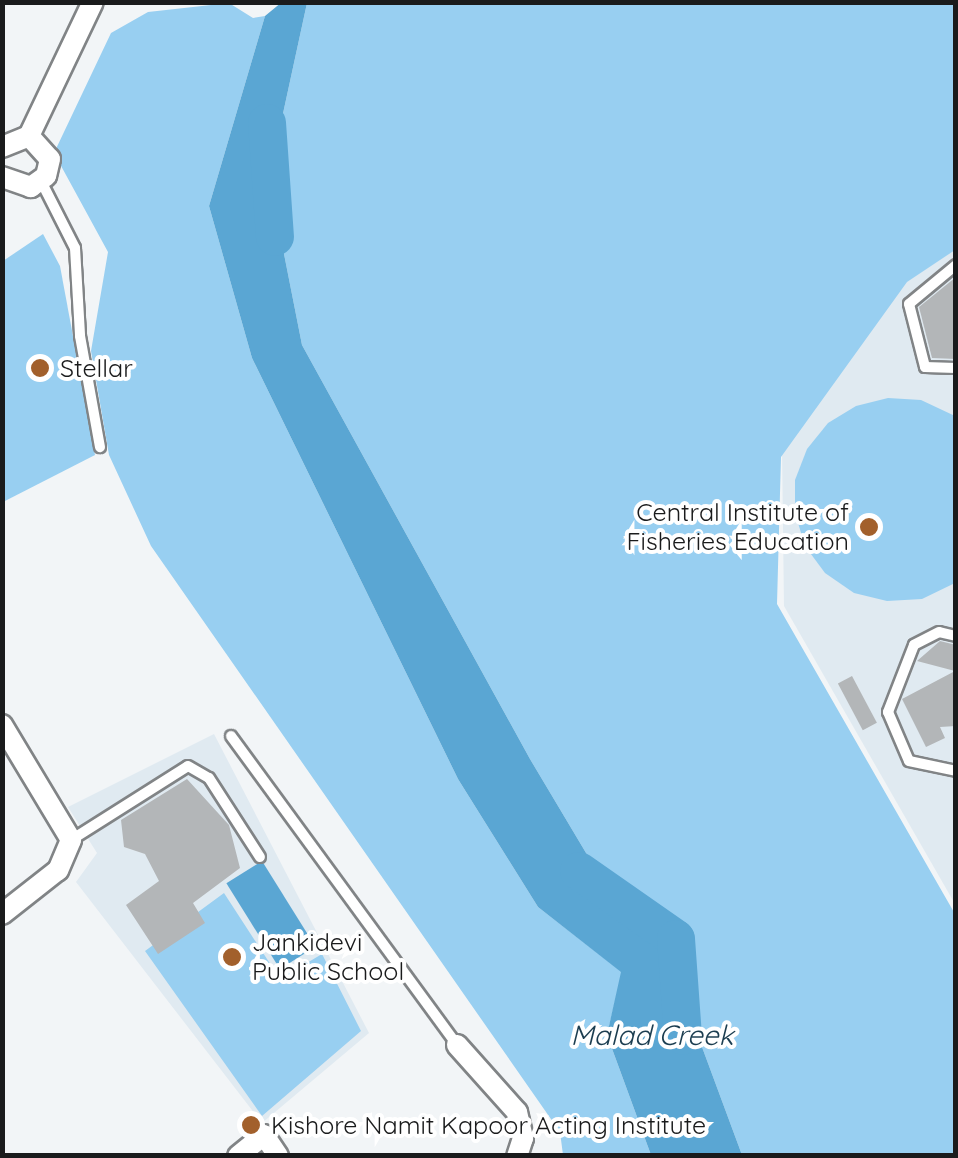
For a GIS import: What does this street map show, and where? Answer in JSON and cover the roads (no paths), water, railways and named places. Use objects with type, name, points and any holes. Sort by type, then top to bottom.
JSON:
[{"type":"street","points":[[2,147],[29,136],[93,2]]},
{"type":"street","points":[[2,177],[22,188],[41,181],[48,152],[29,136]]},
{"type":"street","points":[[2,724],[72,840],[58,870],[2,914]]},
{"type":"street","points":[[457,1045],[518,1112],[523,1138],[517,1156]]},
{"type":"street","points":[[238,1156],[264,1134],[278,1156]]},
{"type":"lane","points":[[41,181],[75,248],[80,336],[100,447]]},
{"type":"lane","points":[[956,265],[909,304],[924,367],[956,368]]},
{"type":"lane","points":[[956,636],[938,632],[914,645],[888,712],[909,761],[956,771]]},
{"type":"lane","points":[[230,736],[457,1045]]},
{"type":"lane","points":[[72,840],[188,766],[209,778],[260,857]]},
{"type":"water","name":"Malad Creek","points":[[282,2],[307,3],[269,178],[302,345],[530,759],[598,873],[672,966],[742,1155],[651,1155],[607,1035],[621,972],[538,907],[458,779],[252,358],[209,206],[265,16]]},
{"type":"water","points":[[262,861],[316,947],[280,969],[226,883]]},
{"type":"waterway","points":[[267,123],[275,237]]},
{"type":"waterway","points":[[579,871],[676,939],[683,1036]]},
{"type":"place","name":"Stellar","points":[[40,368]]},
{"type":"place","name":"Central Institute of Fisheries Education","points":[[869,527]]},
{"type":"place","name":"Jankidevi Public School","points":[[232,957]]},
{"type":"place","name":"Kishore Namit Kapoor Acting Institute","points":[[251,1125]]}]
